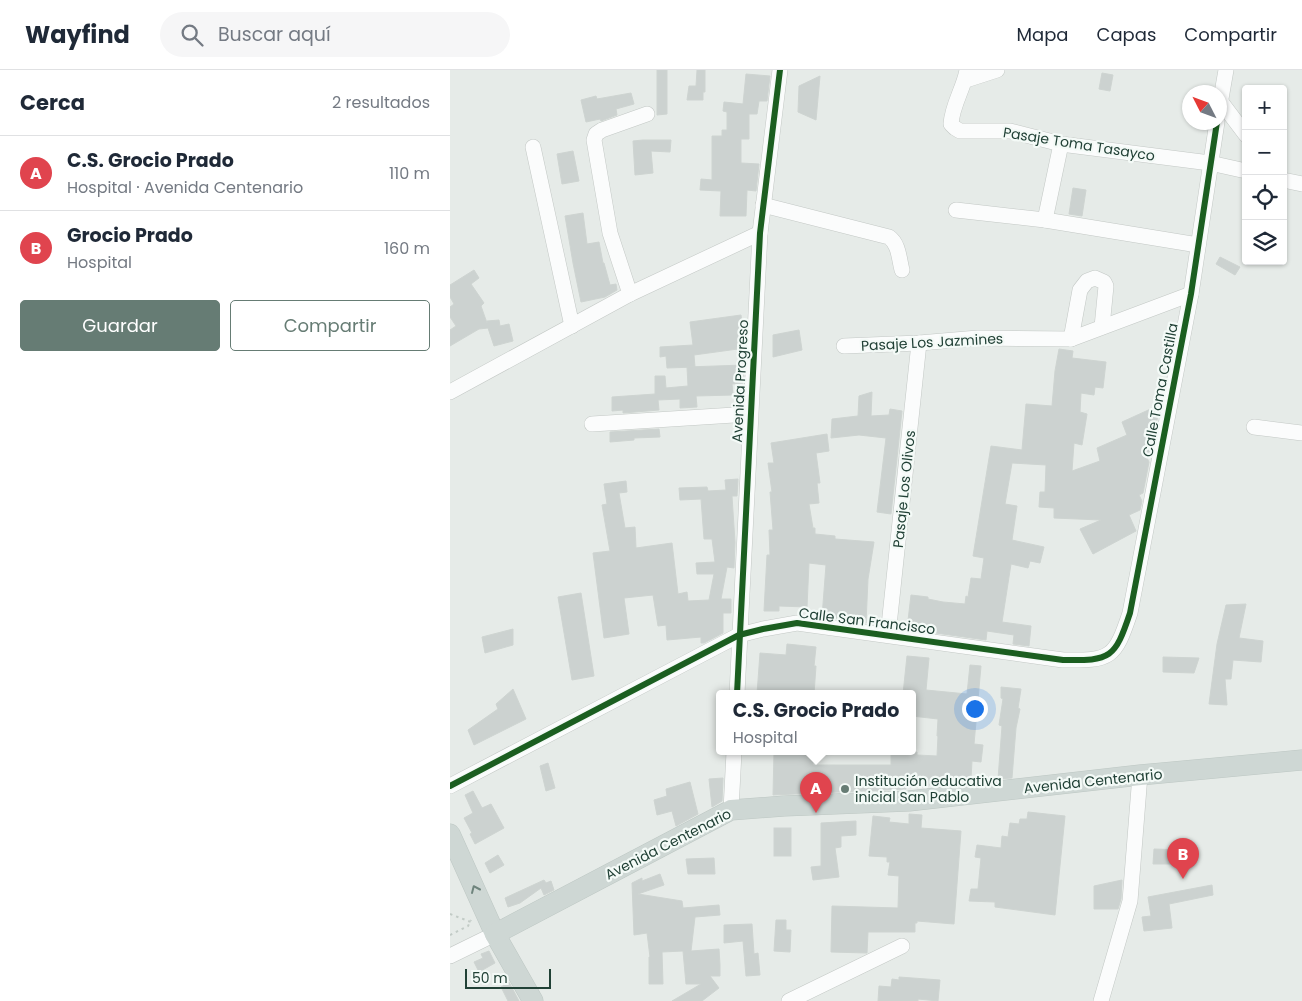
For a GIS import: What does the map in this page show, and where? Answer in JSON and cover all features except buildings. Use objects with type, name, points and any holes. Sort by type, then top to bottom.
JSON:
[{"type":"main road","name":"Avenida Centenario","points":[[495,934],[732,810],[909,801],[1140,775],[1302,760]]},
{"type":"main road","points":[[450,834],[495,934],[533,1001]]},
{"type":"street","name":"Avenida Progreso","points":[[737,690],[760,233],[780,70]]},
{"type":"street","points":[[966,75],[997,70]]},
{"type":"street","points":[[1224,85],[1226,70]]},
{"type":"street","name":"Pasaje Toma Tasayco","points":[[966,75],[951,117],[951,124],[960,130],[1010,131],[1061,144],[1210,163],[1242,170]]},
{"type":"street","points":[[630,294],[610,233],[594,140],[596,134],[602,130],[647,114]]},
{"type":"street","points":[[1227,114],[1242,131]]},
{"type":"street","name":"Calle Toma Castilla","points":[[1108,656],[1121,641],[1130,612],[1191,294],[1216,130]]},
{"type":"street","points":[[1045,220],[1061,144]]},
{"type":"street","points":[[533,147],[572,326]]},
{"type":"street","points":[[1287,180],[1302,184]]},
{"type":"street","points":[[763,205],[889,237],[894,240],[897,247],[902,270]]},
{"type":"street","points":[[956,210],[1045,220],[1198,245]]},
{"type":"street","points":[[450,392],[630,294],[760,233]]},
{"type":"street","points":[[1071,339],[1080,290],[1083,284],[1094,278],[1104,282],[1106,286],[1102,327]]},
{"type":"street","name":"Pasaje Los Jazmines","points":[[844,346],[978,338],[1071,339],[1191,294]]},
{"type":"street","name":"Pasaje Los Olivos","points":[[888,636],[919,343]]},
{"type":"street","points":[[592,424],[750,414]]},
{"type":"street","points":[[1254,427],[1302,433]]},
{"type":"street","name":"Calle San Francisco","points":[[450,786],[739,635],[797,623],[1063,660],[1092,661],[1108,656]]},
{"type":"street","points":[[732,810],[734,755]]},
{"type":"street","points":[[1101,1001],[1130,901],[1140,775]]},
{"type":"street","points":[[450,956],[495,934]]},
{"type":"street","points":[[790,1001],[902,946]]},
{"type":"path","points":[[450,914],[471,922]]},
{"type":"path","points":[[450,935],[468,926],[471,922],[471,917]]},
{"type":"cycle path","points":[[737,690],[760,233],[780,70]]},
{"type":"cycle path","points":[[450,786],[739,635],[763,629],[797,623],[1063,660],[1092,659],[1109,654],[1120,639],[1130,613],[1191,294],[1216,130]]},
{"type":"place","name":"Institución educativa inicial San Pablo","points":[[845,789]]},
{"type":"place","name":"C.S. Grocio Prado","points":[[816,813]]},
{"type":"place","name":"Grocio Prado","points":[[1183,879]]}]
